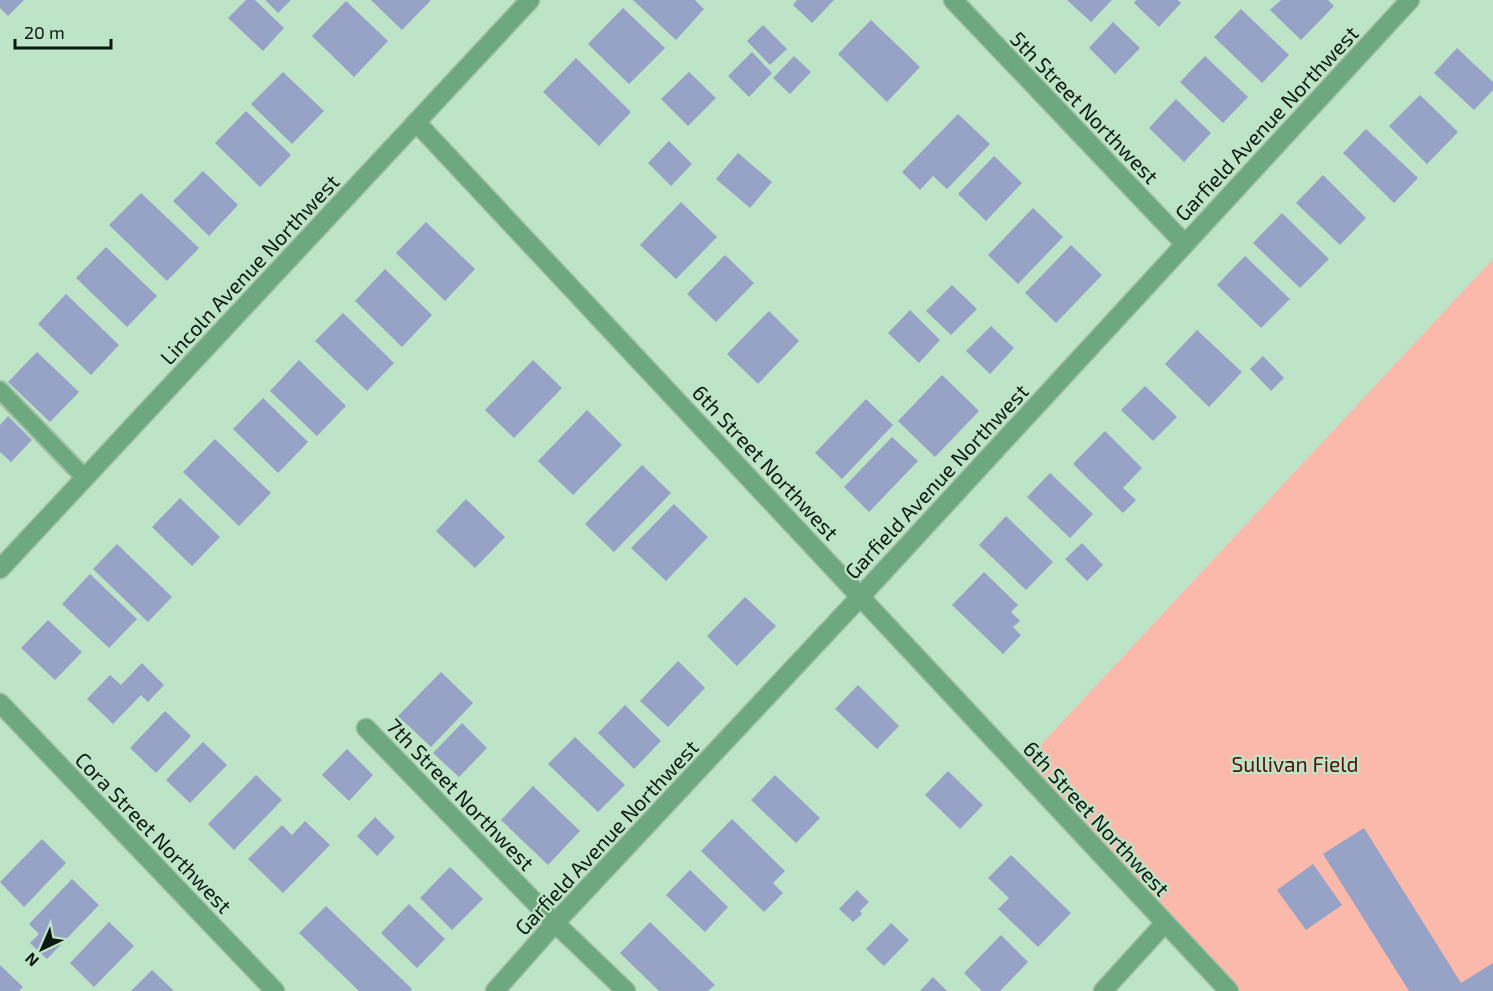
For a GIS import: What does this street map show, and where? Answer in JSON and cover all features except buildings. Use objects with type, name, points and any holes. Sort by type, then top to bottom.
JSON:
[{"type":"street","name":"Lincoln Avenue Northwest","points":[[0,569],[530,0]]},
{"type":"street","name":"5th Street Northwest","points":[[953,0],[1185,244]]},
{"type":"street","name":"Garfield Avenue Northwest","points":[[495,991],[555,923],[861,596],[1410,0]]},
{"type":"street","name":"6th Street Northwest","points":[[416,122],[1229,991]]},
{"type":"street","name":"Cora Street Northwest","points":[[0,703],[275,991]]},
{"type":"street","name":"7th Street Northwest","points":[[366,728],[555,923],[626,991]]},
{"type":"street","points":[[1103,991],[1164,924]]},
{"type":"lane","points":[[0,390],[85,478]]},
{"type":"green space","name":"Sullivan Field","points":[[1493,259],[1493,991],[1238,991],[1023,764]]}]
